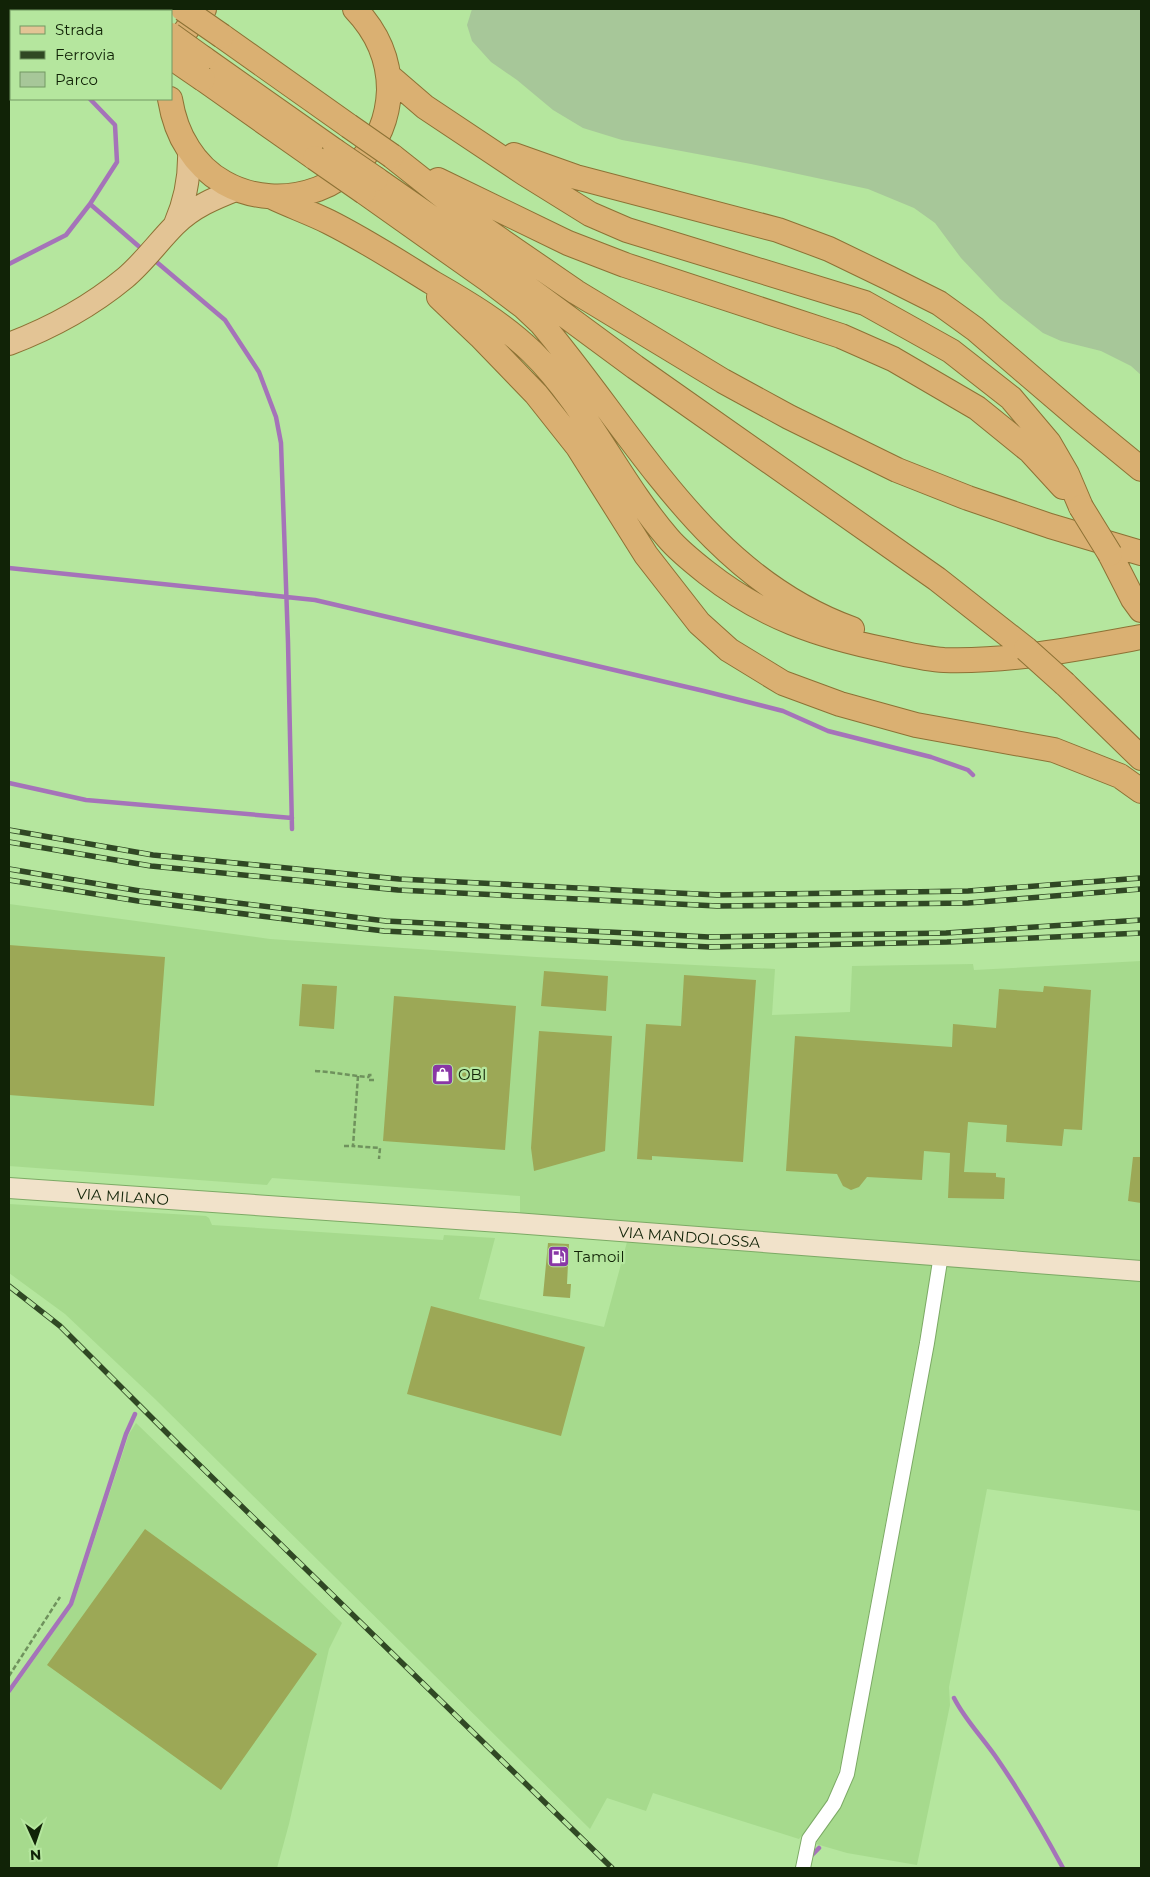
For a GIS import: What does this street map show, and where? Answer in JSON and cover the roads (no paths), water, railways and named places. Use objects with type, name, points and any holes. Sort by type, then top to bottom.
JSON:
[{"type":"highway","points":[[183,9],[392,156],[483,228],[576,292],[723,382],[897,470],[968,498],[1050,526],[1141,553]]},
{"type":"highway","points":[[172,66],[182,37],[193,20],[204,9]]},
{"type":"highway","points":[[170,100],[179,133],[189,150],[202,166],[238,189],[272,197],[299,196],[325,188],[349,173],[368,154],[381,130],[389,104],[389,76],[383,49],[369,24],[355,9]]},
{"type":"highway","points":[[172,36],[203,68],[370,186],[524,307],[540,323],[674,497],[738,562],[781,595],[811,612],[871,636],[910,646],[994,658]]},
{"type":"highway","points":[[172,57],[203,68]]},
{"type":"highway","points":[[389,76],[425,107],[524,173],[590,214],[627,230],[865,303],[951,351],[1011,398],[1049,443],[1067,474],[1081,508]]},
{"type":"highway","points":[[475,140],[576,177],[778,230],[829,249],[889,278],[939,303],[975,329],[1141,469]]},
{"type":"highway","points":[[392,156],[568,243],[643,271],[840,336],[894,358],[943,387],[977,408],[1030,451],[1081,508],[1110,554],[1133,599],[1141,610]]},
{"type":"highway","points":[[370,186],[452,232],[635,367],[937,578],[1026,649],[1141,758]]},
{"type":"highway","points":[[272,197],[330,223],[407,267],[475,308],[513,336],[533,353],[576,407],[648,513],[669,540],[697,565],[742,598],[767,613],[804,629],[870,647],[941,660],[994,658],[1062,651],[1141,637]]},
{"type":"highway","points":[[407,267],[480,336],[536,394],[578,447],[646,555],[699,623],[729,650],[783,683],[840,704],[916,725],[1054,750],[1120,776],[1141,791]]},
{"type":"main road","points":[[175,225],[183,207],[188,188],[189,150]]},
{"type":"main road","points":[[9,344],[35,334],[67,318],[98,299],[145,259],[175,225],[204,203],[238,189]]},
{"type":"main road","name":"VIA MILANO","points":[[9,1188],[237,1204]]},
{"type":"main road","name":"VIA MANDOLOSSA","points":[[237,1204],[1141,1271]]},
{"type":"street","points":[[804,1868],[809,1839],[834,1804],[847,1774],[927,1343],[941,1255]]},
{"type":"waterway","points":[[91,100],[115,125],[117,162],[90,204],[143,250]]},
{"type":"waterway","points":[[9,264],[66,235],[90,204]]},
{"type":"waterway","points":[[153,259],[225,320],[259,372],[276,417],[281,443],[292,829]]},
{"type":"waterway","points":[[9,568],[315,600],[783,711],[828,731],[931,757],[968,770],[973,775]]},
{"type":"waterway","points":[[9,783],[86,800],[292,818]]},
{"type":"waterway","points":[[9,1691],[71,1604],[126,1434],[135,1414]]},
{"type":"waterway","points":[[954,1698],[1015,1786],[1063,1868]]},
{"type":"waterway","points":[[810,1857],[819,1848]]},
{"type":"railway","points":[[9,830],[153,855],[399,879],[717,895],[968,891],[1141,878]]},
{"type":"railway","points":[[9,842],[151,866],[398,890],[717,906],[968,903],[1141,889]]},
{"type":"railway","points":[[9,869],[140,891],[386,921],[709,937],[946,933],[1141,920]]},
{"type":"railway","points":[[9,880],[138,901],[384,931],[710,947],[947,942],[1141,933]]},
{"type":"railway","points":[[9,1286],[60,1326],[182,1448],[612,1868]]},
{"type":"place","name":"OBI","points":[[442,1074]]},
{"type":"place","name":"Tamoil","points":[[558,1256]]}]
